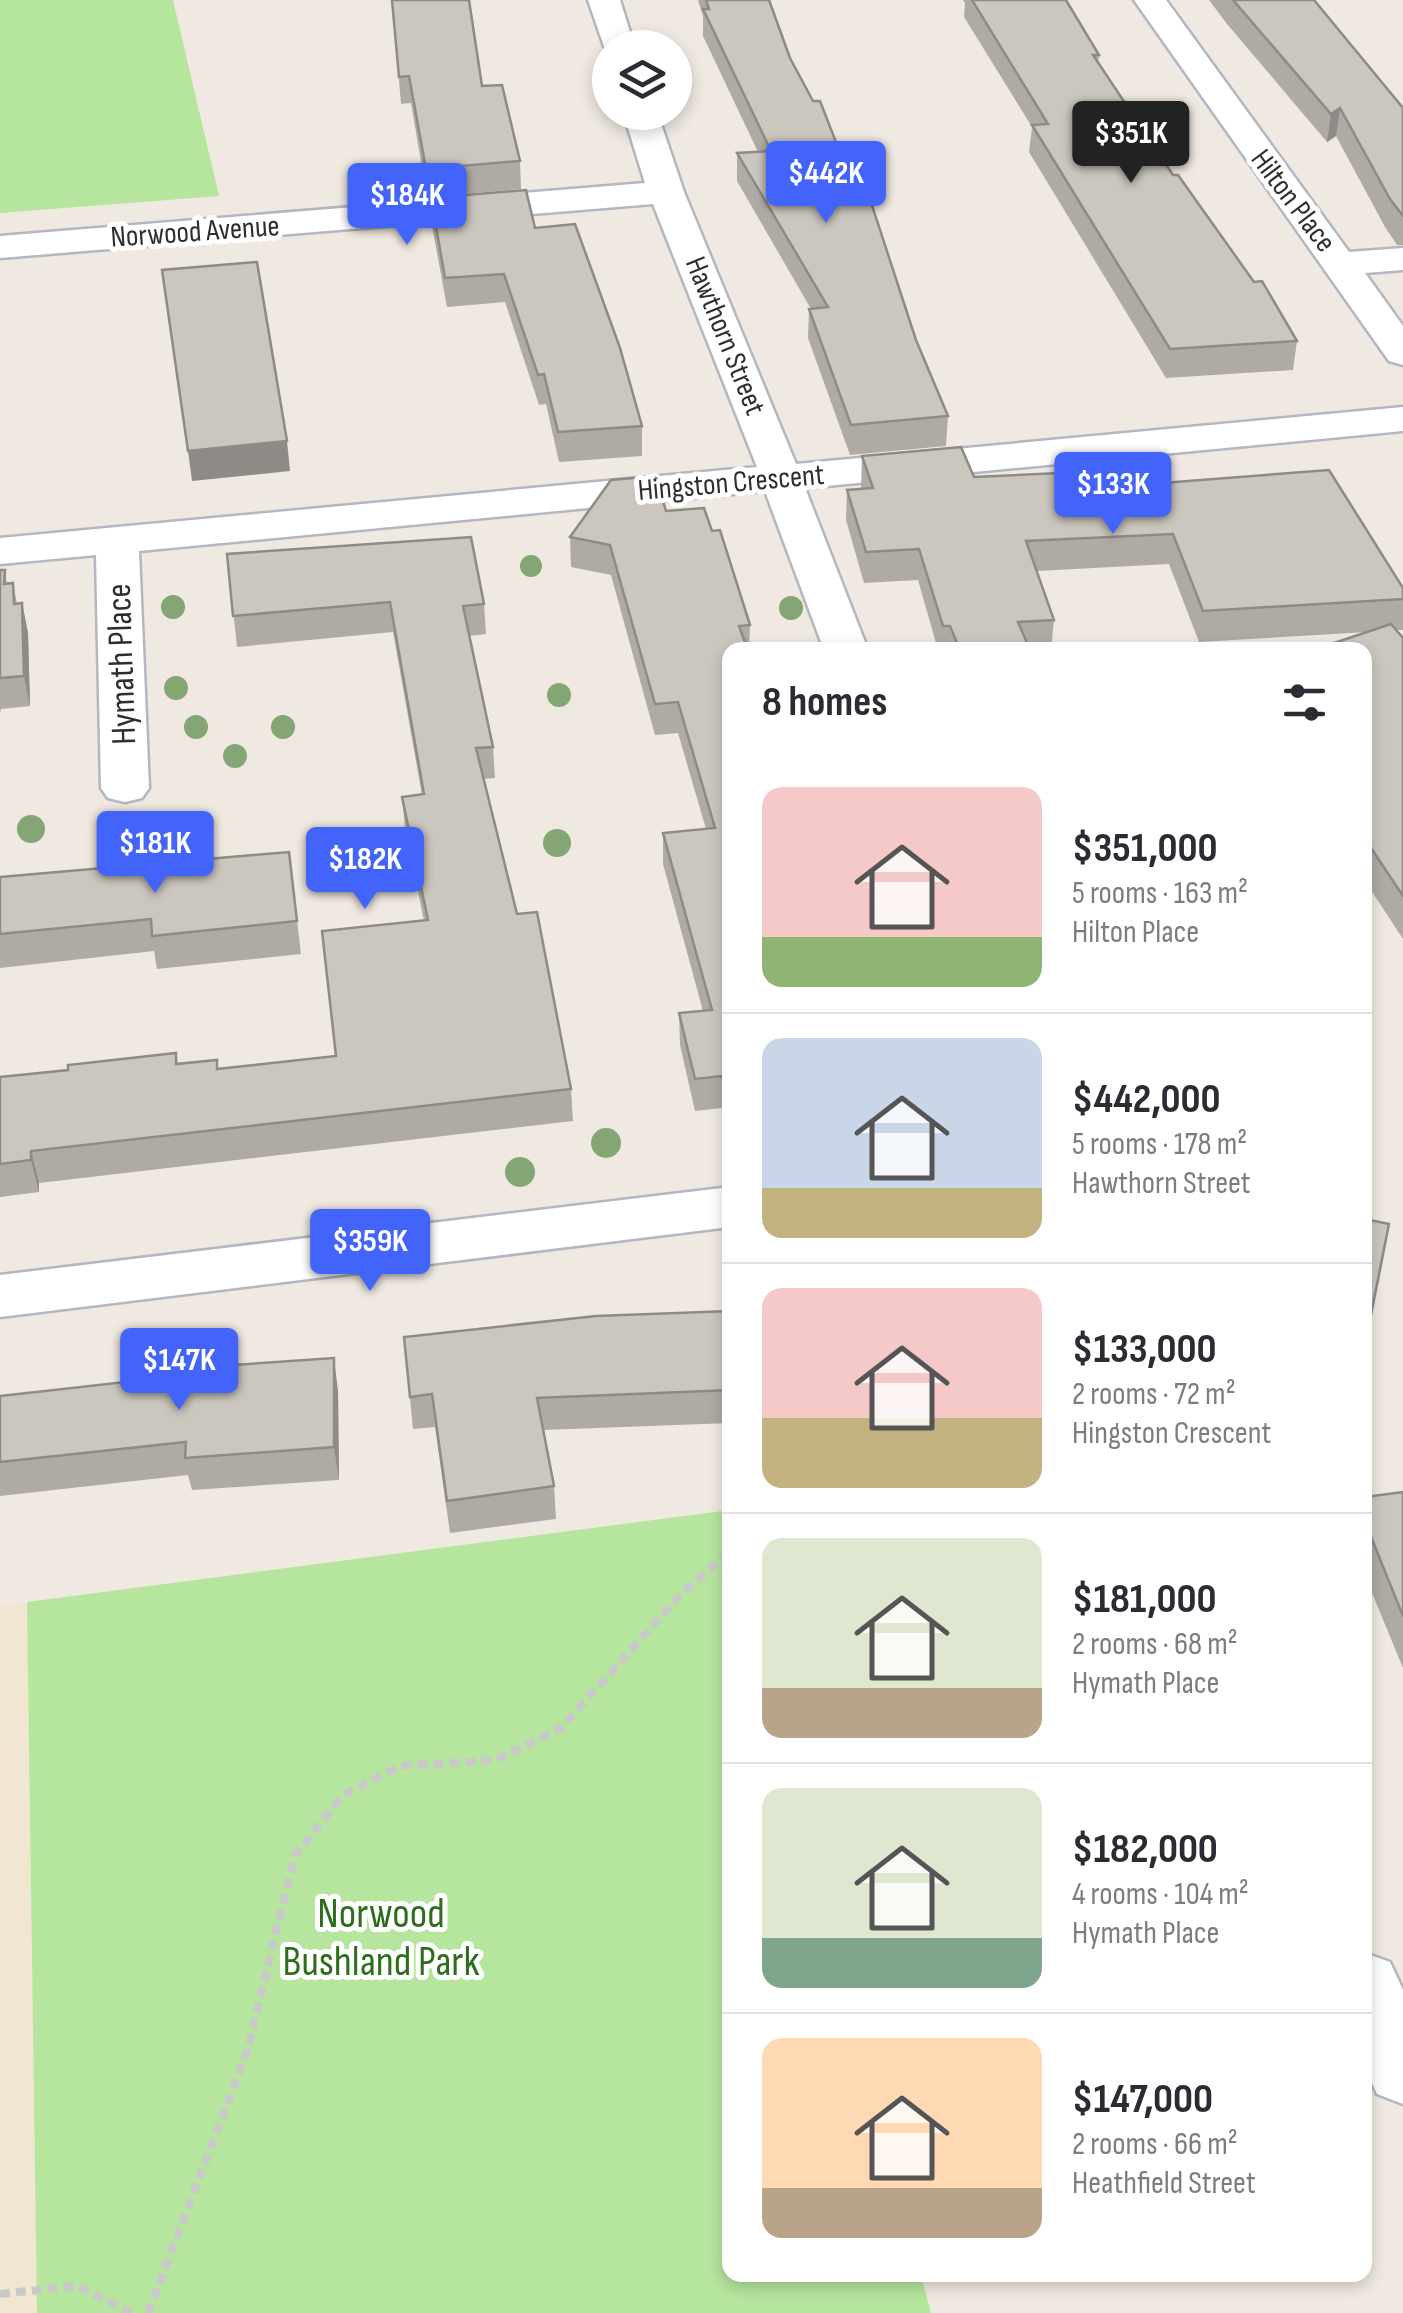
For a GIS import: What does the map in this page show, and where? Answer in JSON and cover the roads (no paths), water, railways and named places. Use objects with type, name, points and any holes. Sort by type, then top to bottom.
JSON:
[{"type":"street","points":[[604,0],[613,30]]},
{"type":"street","name":"Hilton Place","points":[[1150,0],[1403,353]]},
{"type":"street","points":[[646,130],[666,192]]},
{"type":"street","name":"Norwood Avenue","points":[[0,247],[666,192]]},
{"type":"street","name":"Hawthorn Street","points":[[666,192],[782,478],[843,642]]},
{"type":"street","points":[[1340,264],[1403,259]]},
{"type":"street","name":"Hingston Crescent","points":[[0,551],[1403,419]]},
{"type":"street","name":"Hymath Place","points":[[117,540],[126,788]]},
{"type":"street","points":[[0,1296],[722,1208]]},
{"type":"street","points":[[1372,2001],[1403,2070]]},
{"type":"park label","name":"Norwood Bushland Park","points":[[381,1938]]}]
